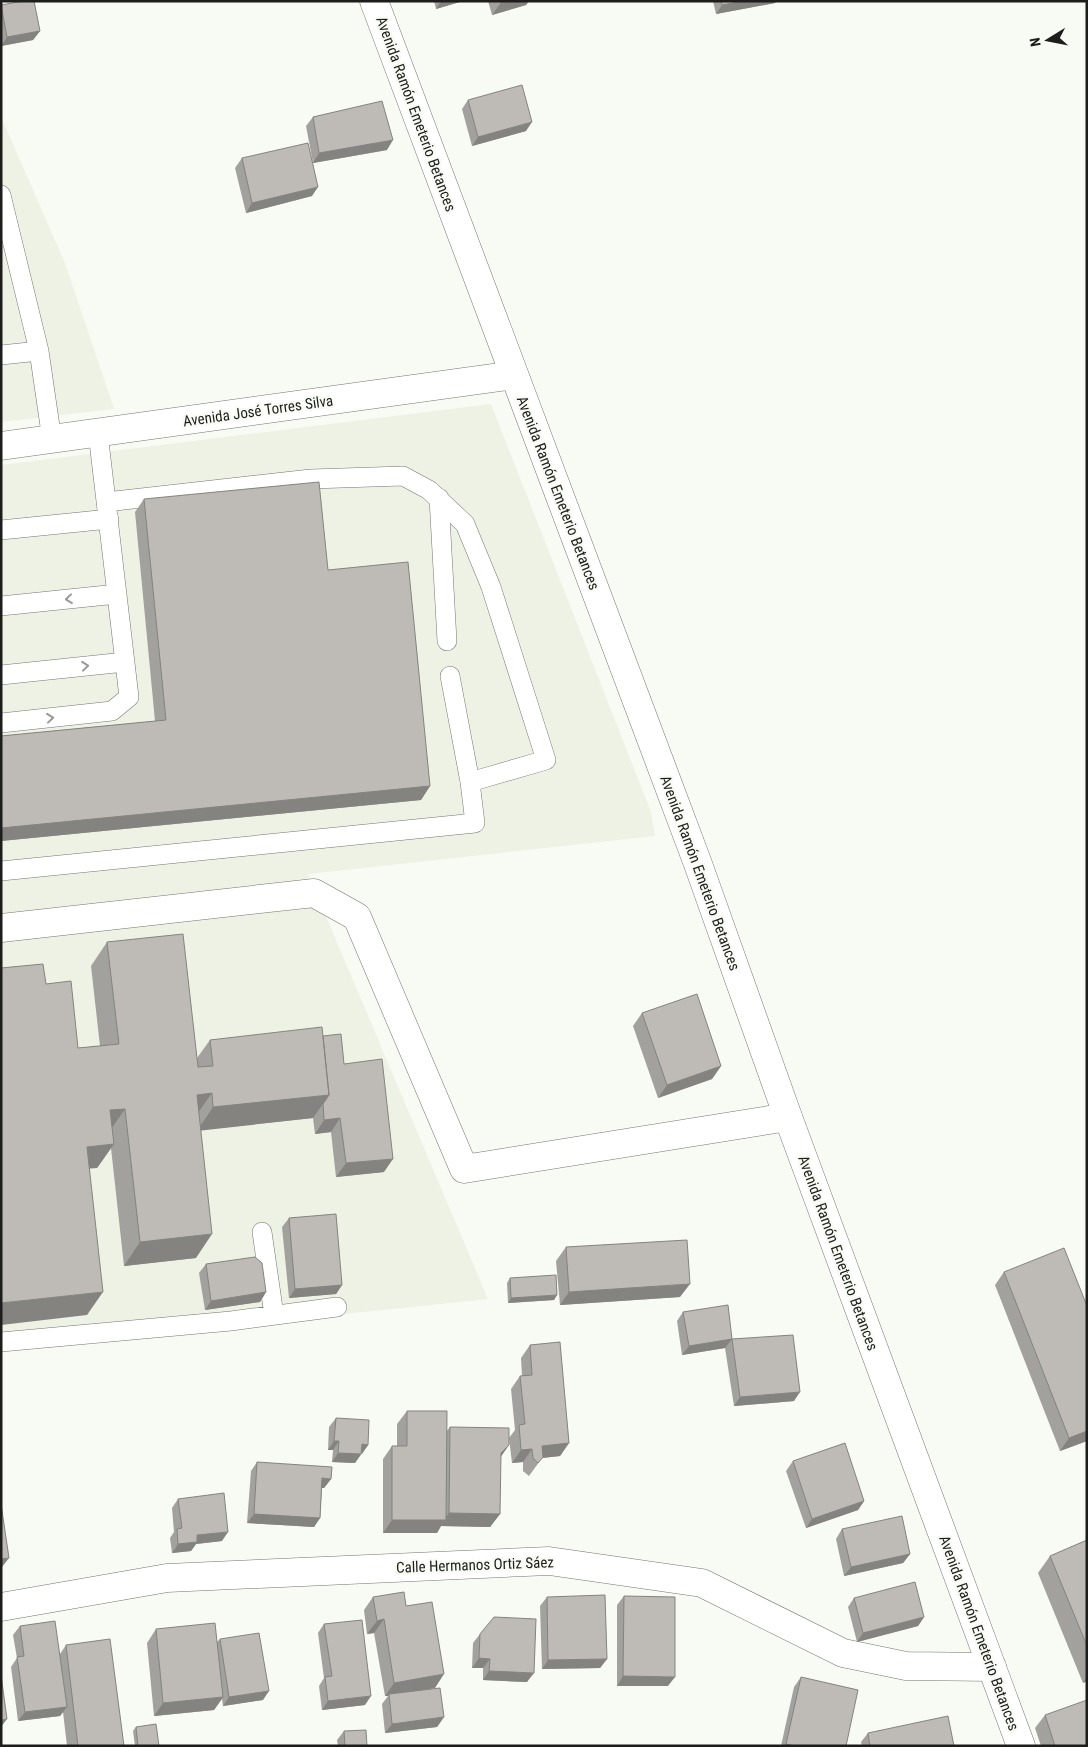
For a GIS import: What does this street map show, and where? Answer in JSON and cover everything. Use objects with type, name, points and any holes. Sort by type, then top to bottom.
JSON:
[{"type":"street","name":"Avenida Ramón Emeterio Betances","points":[[374,1],[698,864],[788,1117],[1021,1746]]},
{"type":"street","name":"Avenida José Torres Silva","points":[[1,446],[514,375]]},
{"type":"street","points":[[1,928],[314,892],[357,917],[464,1169],[788,1117]]},
{"type":"street","name":"Calle Hermanos Ortiz Sáez","points":[[1,1607],[167,1578],[549,1561],[702,1583],[843,1653],[906,1666],[992,1667]]},
{"type":"lane","points":[[1,195],[39,351],[52,440]]},
{"type":"lane","points":[[1,356],[39,351]]},
{"type":"lane","points":[[1,723],[112,711],[129,697],[98,433]]},
{"type":"lane","points":[[1,530],[107,510],[311,479],[403,476],[429,490],[465,524],[491,587],[546,760],[470,782]]},
{"type":"lane","points":[[439,498],[446,641]]},
{"type":"lane","points":[[1,606],[117,594]]},
{"type":"lane","points":[[1,675],[125,662]]},
{"type":"lane","points":[[1,871],[475,823],[470,782],[450,676]]},
{"type":"lane","points":[[262,1232],[274,1315]]},
{"type":"lane","points":[[1,1342],[337,1307]]},
{"type":"shaded area","points":[[1,117],[65,263],[114,409],[1,422]]},
{"type":"shaded area","points":[[491,404],[651,812],[655,836],[308,874],[488,1299],[1,1350],[1,465]]},
{"type":"building","points":[[34,1],[40,31],[7,37],[1,5]]},
{"type":"building","points":[[721,1],[743,1],[722,5]]},
{"type":"building","points":[[522,85],[532,122],[478,137],[468,100]]},
{"type":"building","points":[[382,101],[393,140],[319,153],[313,117]]},
{"type":"building","points":[[308,143],[318,187],[252,203],[242,158]]},
{"type":"building","points":[[319,482],[328,570],[408,562],[430,786],[1,828],[1,736],[166,720],[144,499]]},
{"type":"building","points":[[183,934],[198,1067],[213,1066],[210,1040],[322,1027],[329,1095],[213,1107],[212,1093],[197,1095],[212,1234],[140,1242],[125,1109],[110,1110],[114,1144],[87,1147],[103,1292],[1,1303],[1,968],[43,964],[46,984],[71,981],[78,1048],[119,1044],[107,942]]},
{"type":"building","points":[[697,994],[721,1066],[667,1085],[642,1013]]},
{"type":"building","points":[[341,1034],[344,1064],[382,1059],[393,1159],[346,1163],[340,1118],[324,1120],[323,1104],[329,1095],[323,1036]]},
{"type":"building","points":[[336,1214],[342,1285],[295,1289],[289,1218]]},
{"type":"building","points":[[687,1240],[690,1284],[569,1292],[566,1247]]},
{"type":"building","points":[[1064,1248],[1087,1306],[1087,1431],[1069,1438],[1004,1272]]},
{"type":"building","points":[[255,1257],[262,1263],[266,1292],[211,1301],[206,1264]]},
{"type":"building","points":[[556,1275],[557,1295],[511,1298],[510,1278]]},
{"type":"building","points":[[728,1305],[732,1339],[689,1346],[683,1312]]},
{"type":"building","points":[[793,1335],[800,1392],[740,1397],[732,1339]]},
{"type":"building","points":[[560,1342],[569,1443],[542,1446],[543,1457],[538,1463],[533,1458],[532,1449],[521,1450],[519,1425],[525,1424],[520,1376],[532,1375],[530,1345]]},
{"type":"building","points":[[407,1411],[447,1411],[446,1520],[392,1520],[392,1446],[407,1446]]},
{"type":"building","points":[[336,1418],[369,1420],[368,1445],[362,1444],[361,1454],[338,1453],[339,1441],[334,1441]]},
{"type":"building","points":[[450,1427],[509,1428],[509,1445],[501,1453],[500,1514],[449,1513]]},
{"type":"building","points":[[845,1443],[864,1501],[812,1519],[793,1461]]},
{"type":"building","points":[[257,1462],[332,1467],[331,1479],[322,1478],[320,1518],[254,1514]]},
{"type":"building","points":[[224,1493],[228,1532],[197,1535],[197,1542],[178,1544],[177,1529],[182,1528],[178,1499]]},
{"type":"building","points":[[1,1504],[9,1558],[1,1559]]},
{"type":"building","points":[[902,1516],[910,1554],[851,1567],[842,1529]]},
{"type":"building","points":[[1087,1540],[1087,1646],[1050,1556]]},
{"type":"building","points":[[915,1582],[924,1617],[863,1633],[854,1598]]},
{"type":"building","points":[[404,1592],[406,1606],[432,1602],[444,1674],[394,1683],[384,1619],[377,1621],[373,1597]]},
{"type":"building","points":[[605,1595],[607,1659],[548,1660],[547,1597]]},
{"type":"building","points":[[624,1596],[675,1597],[675,1677],[623,1676]]},
{"type":"building","points":[[494,1617],[536,1619],[534,1673],[489,1671],[490,1659],[479,1658],[480,1634]]},
{"type":"building","points":[[362,1620],[371,1696],[328,1701],[325,1677],[332,1676],[324,1624]]},
{"type":"building","points":[[55,1621],[67,1707],[25,1712],[17,1657],[24,1656],[20,1626]]},
{"type":"building","points":[[215,1623],[223,1697],[163,1703],[156,1629]]},
{"type":"building","points":[[259,1633],[269,1691],[229,1697],[220,1639]]},
{"type":"building","points":[[110,1639],[124,1746],[78,1746],[66,1645]]},
{"type":"building","points":[[1,1675],[7,1719],[1,1720]]},
{"type":"building","points":[[801,1677],[858,1690],[846,1746],[795,1746],[786,1744]]},
{"type":"building","points":[[440,1688],[444,1717],[392,1724],[389,1694]]},
{"type":"building","points":[[1087,1700],[1087,1746],[1055,1746],[1045,1715]]},
{"type":"building","points":[[948,1716],[954,1746],[870,1746],[868,1733]]},
{"type":"building","points":[[156,1724],[159,1746],[138,1746],[136,1727]]},
{"type":"building","points":[[366,1730],[367,1746],[345,1746],[344,1731]]}]
